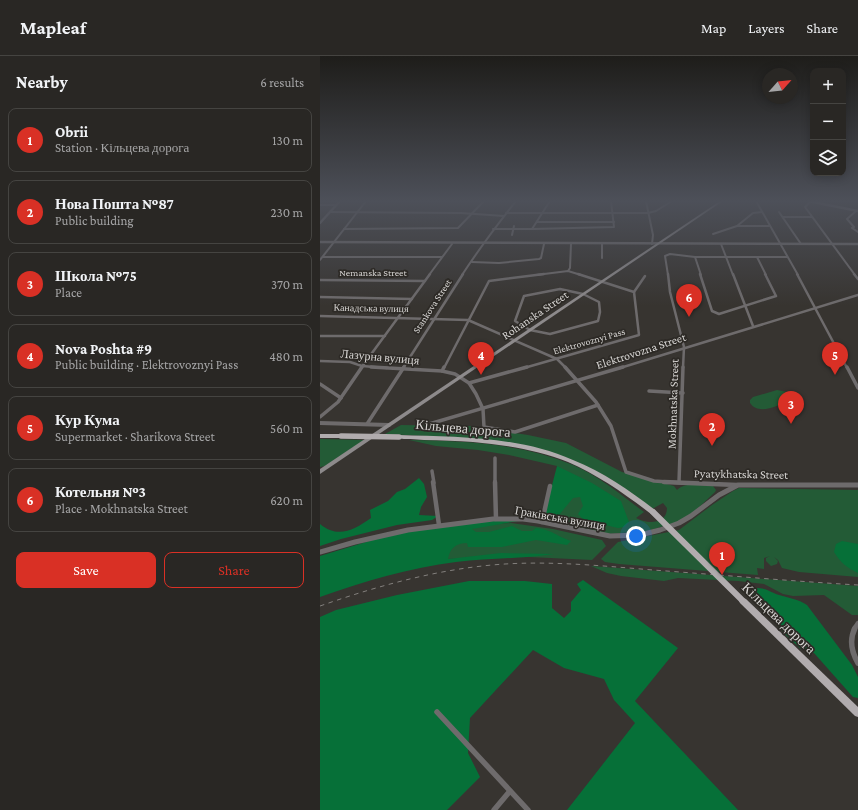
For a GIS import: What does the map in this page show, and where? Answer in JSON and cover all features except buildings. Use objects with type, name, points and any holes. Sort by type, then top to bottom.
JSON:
[{"type":"highway","name":"Кільцева дорога","points":[[320,436],[399,437],[489,441],[521,446],[574,462],[608,480],[653,512],[858,714]]},
{"type":"main road","name":"Rohanska Street","points":[[320,472],[670,236]]},
{"type":"street","points":[[320,260],[338,236]]},
{"type":"street","name":"Stankova Street","points":[[367,424],[488,236]]},
{"type":"street","points":[[652,244],[653,236]]},
{"type":"street","points":[[775,236],[816,308],[858,388]]},
{"type":"street","points":[[796,236],[801,244]]},
{"type":"street","points":[[827,236],[858,279]]},
{"type":"street","points":[[320,242],[452,244],[858,244]]},
{"type":"street","points":[[320,417],[334,406],[341,398],[362,366],[452,244]]},
{"type":"street","points":[[472,262],[499,263],[541,258],[544,244]]},
{"type":"street","points":[[568,271],[570,268],[571,244]]},
{"type":"street","points":[[602,244],[602,258]]},
{"type":"street","points":[[721,244],[753,326]]},
{"type":"street","name":"Mokhnatska Street","points":[[679,482],[684,347],[670,292],[664,256],[670,254],[695,257]]},
{"type":"street","points":[[323,257],[442,257]]},
{"type":"street","points":[[757,257],[776,296],[718,314],[712,311],[695,257],[757,257],[788,257]]},
{"type":"street","points":[[442,371],[489,281],[568,271],[634,292],[645,276]]},
{"type":"street","name":"Nemanska Street","points":[[320,280],[425,281]]},
{"type":"street","points":[[560,289],[583,294],[599,302],[600,312],[598,321],[550,334],[530,330],[515,321],[524,296],[560,289]]},
{"type":"street","name":"Elektrovoznyi Pass","points":[[469,383],[639,335],[634,292]]},
{"type":"street","name":"Elektrovozna Street","points":[[429,424],[483,409],[858,294]]},
{"type":"street","points":[[320,298],[412,299]]},
{"type":"street","name":"Канадська вулиця","points":[[320,316],[399,316],[468,320],[557,359]]},
{"type":"street","points":[[320,336],[385,336]]},
{"type":"street","points":[[469,383],[483,409],[484,427],[515,432],[598,406],[578,380],[557,359]]},
{"type":"street","name":"Лазурна вулиця","points":[[320,361],[350,362],[362,366],[442,371],[448,372],[469,383]]},
{"type":"street","points":[[320,384],[341,398]]},
{"type":"street","points":[[649,391],[683,393]]},
{"type":"street","name":"Pyatykhatska Street","points":[[598,406],[611,426],[626,472],[654,481],[738,485],[858,485]]},
{"type":"street","points":[[320,423],[389,425]]},
{"type":"street","points":[[495,458],[496,519]]},
{"type":"street","points":[[432,471],[439,525]]},
{"type":"street","name":"Граківська вулиця","points":[[320,552],[342,545],[386,535],[439,525],[496,519],[525,519],[606,536],[627,537],[640,535],[680,523],[690,517],[722,491],[738,485]]},
{"type":"street","points":[[542,522],[550,486]]},
{"type":"street","points":[[858,623],[853,629],[850,642],[858,663]]},
{"type":"street","points":[[437,712],[528,810]]},
{"type":"street","points":[[494,810],[510,791]]},
{"type":"green space","points":[[777,390],[787,392],[792,399],[774,407],[763,409],[758,409],[750,403],[750,400],[753,397]]},
{"type":"green space","points":[[401,425],[470,426],[528,435],[566,443],[622,472],[674,486],[677,490],[680,487],[694,485],[713,486],[716,490],[694,512],[678,522],[647,531],[608,534],[543,519],[544,515],[559,515],[557,466],[509,455],[436,446],[409,440],[451,441],[492,445],[533,452],[583,469],[601,480],[644,512],[636,518],[640,520],[655,522],[660,520],[664,518],[667,508],[663,503],[652,509],[625,488],[596,471],[545,451],[519,445],[466,438],[385,434]]},
{"type":"green space","points":[[320,439],[364,440],[325,466],[320,467]]},
{"type":"green space","points":[[557,466],[592,483],[621,501],[629,522],[624,527],[618,528],[584,520],[578,514],[583,506],[580,497],[573,498],[559,515],[544,516]]},
{"type":"green space","points":[[419,478],[424,484],[427,497],[421,507],[419,515],[438,516],[432,520],[397,525],[341,539],[320,546],[320,524],[333,531],[340,532],[352,529],[371,518],[370,510],[388,501],[397,492],[405,489]]},
{"type":"green space","points":[[739,488],[858,490],[858,577],[799,572],[782,568],[778,560],[774,557],[778,561],[777,564],[771,566],[766,561],[766,558],[770,556],[764,558],[764,569],[757,568],[758,575],[619,564],[605,562],[601,559],[618,542],[679,530],[712,505]]},
{"type":"green space","points":[[507,519],[524,520],[472,529],[476,532],[489,532],[512,526],[522,531],[532,531],[536,528],[551,532],[571,541],[567,545],[536,540],[502,547],[468,547],[467,543],[460,544],[452,549],[448,559],[501,553],[554,554],[456,562],[422,568],[387,576],[320,597],[320,556],[376,539],[413,531]]},
{"type":"green space","points":[[511,523],[553,529],[602,540],[606,546],[592,560],[509,556],[448,559],[438,529]]},
{"type":"green space","points":[[842,541],[858,544],[858,573],[844,564],[834,552],[836,544]]},
{"type":"green space","points":[[591,566],[858,586],[858,615],[852,615],[824,595],[793,596],[783,594],[764,584],[738,581],[678,578],[664,581],[621,576],[607,573]]},
{"type":"green space","points":[[583,580],[678,648],[635,701],[738,810],[567,810],[635,723],[614,700],[604,679],[564,668],[533,650],[470,718],[468,753],[480,777],[447,810],[320,810],[320,617],[336,610],[397,595],[469,581],[525,581],[552,584],[552,608],[564,618],[571,611],[571,602],[581,590],[577,584]]},
{"type":"green space","points":[[754,588],[765,589],[807,605],[852,665],[858,677],[858,698],[853,697],[814,653],[800,648],[786,635],[751,594]]},
{"type":"railway","points":[[320,606],[365,591],[458,569],[523,563],[598,566],[858,585]]},
{"type":"place","name":"Котельня №3","points":[[689,317]]},
{"type":"place","name":"Nova Poshta #9","points":[[481,375]]},
{"type":"place","name":"Кур Кума","points":[[835,375]]},
{"type":"place","name":"Школа №75","points":[[791,424]]},
{"type":"place","name":"Нова Пошта №87","points":[[712,446]]},
{"type":"place","name":"Obrii","points":[[722,575]]}]
